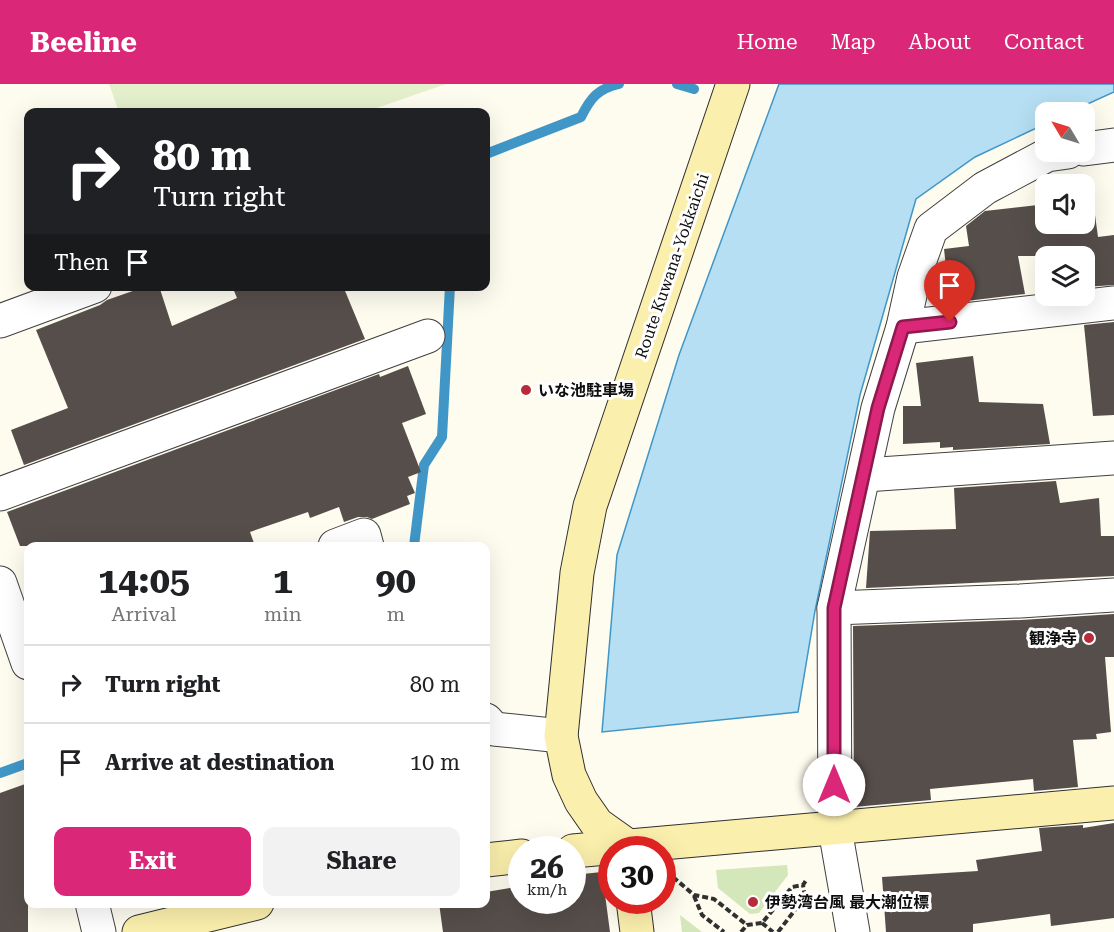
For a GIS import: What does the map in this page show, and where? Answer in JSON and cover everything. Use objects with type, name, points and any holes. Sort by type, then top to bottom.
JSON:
[{"type":"main road","name":"Route Kuwana-Yokkaichi","points":[[617,836],[597,824],[581,801],[569,775],[561,736],[577,573],[591,506],[734,84]]},
{"type":"main road","points":[[676,848],[829,830],[1114,803]]},
{"type":"main road","points":[[490,860],[508,858]]},
{"type":"main road","points":[[139,932],[237,908]]},
{"type":"main road","points":[[635,914],[637,932]]},
{"type":"street","points":[[1095,148],[1114,145]]},
{"type":"street","points":[[853,932],[829,830],[834,608],[878,408],[903,327],[914,277],[931,229],[985,188],[1035,161]]},
{"type":"street","points":[[0,321],[81,291]]},
{"type":"street","points":[[903,327],[1114,303]]},
{"type":"street","points":[[0,494],[428,336]]},
{"type":"street","points":[[865,475],[1114,458]]},
{"type":"street","points":[[346,542],[364,535],[366,542]]},
{"type":"street","points":[[0,583],[21,662]]},
{"type":"street","points":[[834,608],[1114,595]]},
{"type":"street","points":[[490,724],[494,729],[561,736]]},
{"type":"street","points":[[93,908],[99,932]]},
{"type":"path","points":[[741,932],[747,925],[762,923],[792,887],[803,885],[809,877]]},
{"type":"path","points":[[676,880],[694,895],[702,915],[724,932]]},
{"type":"path","points":[[778,932],[805,897],[803,885]]},
{"type":"path","points":[[694,895],[714,899],[747,925]]},
{"type":"path","points":[[762,923],[773,932]]},
{"type":"green space","points":[[109,84],[446,84],[377,108],[118,108]]},
{"type":"green space","points":[[787,865],[788,875],[759,913],[750,914],[718,888],[716,870]]},
{"type":"green space","points":[[680,915],[702,932],[682,932]]},
{"type":"water","points":[[779,84],[1114,84],[1114,92],[1092,102],[1035,102],[1035,129],[975,157],[916,199],[860,395],[815,611],[798,712],[602,732],[617,555],[679,355]]},
{"type":"building","points":[[1035,205],[1035,234],[1095,234],[1095,215],[1098,237],[1114,235],[1114,285],[1095,286],[1095,246],[1035,246],[1035,256],[1018,256],[1025,294],[950,303],[944,249],[969,246],[966,226],[985,211]]},
{"type":"building","points":[[133,291],[161,291],[172,326],[237,298],[234,291],[345,291],[365,339],[24,465],[11,430],[68,408],[36,330],[100,305],[107,300]]},
{"type":"building","points":[[1114,322],[1114,415],[1093,416],[1084,325]]},
{"type":"building","points":[[973,356],[979,402],[1043,404],[1050,444],[953,450],[953,447],[940,448],[940,442],[903,444],[903,406],[921,406],[916,363]]},
{"type":"building","points":[[408,366],[426,414],[402,423],[421,472],[408,477],[415,493],[407,496],[410,504],[372,519],[358,517],[344,522],[339,507],[310,518],[308,512],[250,532],[254,542],[24,542],[24,546],[20,546],[7,512],[379,374],[380,377]]},
{"type":"building","points":[[1056,481],[1060,503],[1099,498],[1101,536],[1114,536],[1114,576],[866,588],[870,531],[956,529],[954,488]]},
{"type":"building","points":[[1114,614],[1114,657],[1105,657],[1111,732],[1096,734],[1097,739],[1073,740],[1078,787],[1034,791],[1033,779],[930,789],[931,800],[854,807],[853,626]]},
{"type":"building","points":[[24,784],[24,908],[28,908],[28,932],[0,932],[0,793]]},
{"type":"building","points":[[1114,823],[1114,918],[1051,926],[1050,914],[973,924],[973,932],[886,932],[882,877],[978,871],[976,860],[1042,851],[1039,828],[1083,825],[1083,828]]},
{"type":"building","points":[[598,872],[598,914],[608,914],[610,932],[443,932],[440,908],[490,908],[490,891],[508,888],[508,914],[586,914],[586,874]]},
{"type":"waterway","points":[[490,152],[581,117],[596,95],[606,88],[619,84]]},
{"type":"waterway","points":[[677,84],[694,89]]},
{"type":"waterway","points":[[414,542],[424,465],[442,437],[450,291]]},
{"type":"waterway","points":[[0,773],[24,764]]},
{"type":"place","name":"いな池駐車場","points":[[526,390]]},
{"type":"place","name":"観浄寺","points":[[1089,638]]},
{"type":"place","name":"伊勢湾台風 最大潮位標","points":[[753,902]]},
{"type":"route","points":[[834,785],[834,608],[878,408],[903,327],[950,322]]}]
